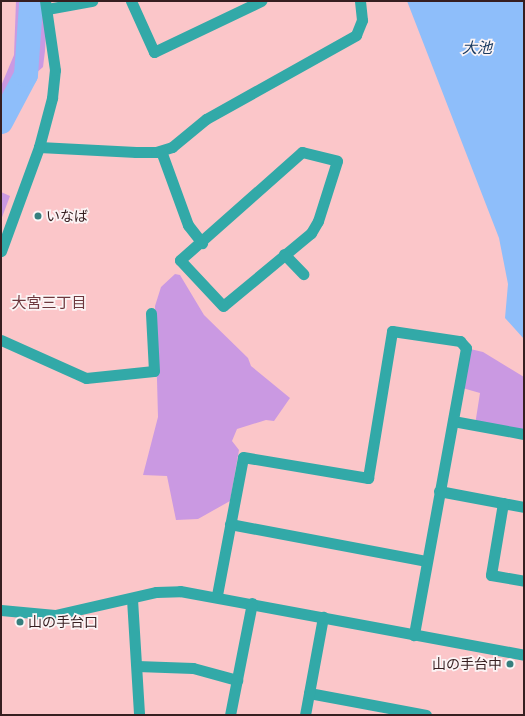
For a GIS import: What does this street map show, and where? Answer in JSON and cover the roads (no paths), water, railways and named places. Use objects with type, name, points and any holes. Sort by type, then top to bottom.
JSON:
[{"type":"street","points":[[1,251],[39,147],[55,70],[46,5],[92,1]]},
{"type":"street","points":[[131,1],[154,52],[261,1]]},
{"type":"street","points":[[39,147],[161,150],[172,146],[206,119],[356,35],[362,20],[360,1]]},
{"type":"street","points":[[161,150],[188,225],[202,244]]},
{"type":"street","points":[[302,152],[337,161],[318,221],[311,233],[223,306],[180,260],[202,244],[302,152]]},
{"type":"street","points":[[284,254],[303,274]]},
{"type":"street","points":[[1,340],[86,378],[154,371],[151,313]]},
{"type":"street","points":[[217,595],[242,457],[368,478],[392,331],[460,341],[466,348],[426,561],[414,635]]},
{"type":"street","points":[[453,421],[524,434]]},
{"type":"street","points":[[439,491],[524,508]]},
{"type":"street","points":[[503,503],[491,575],[524,581]]},
{"type":"street","points":[[230,524],[426,561]]},
{"type":"street","points":[[1,610],[55,615],[168,591],[217,595],[414,635],[524,655]]},
{"type":"street","points":[[132,599],[139,715]]},
{"type":"street","points":[[230,715],[252,603]]},
{"type":"street","points":[[305,715],[323,617]]},
{"type":"street","points":[[137,666],[193,668],[237,680]]},
{"type":"street","points":[[309,693],[377,710],[426,715]]},
{"type":"water","name":"大池","points":[[407,1],[524,1],[524,339],[505,318],[508,284],[499,238]]},
{"type":"waterway","points":[[1,122],[26,75],[31,6],[36,1]]},
{"type":"place","name":"いなば","points":[[38,216]]},
{"type":"place","name":"山の手台口","points":[[20,622]]},
{"type":"place","name":"山の手台中","points":[[510,664]]},
{"type":"district","name":"大宮三丁目","points":[[49,303]]}]
